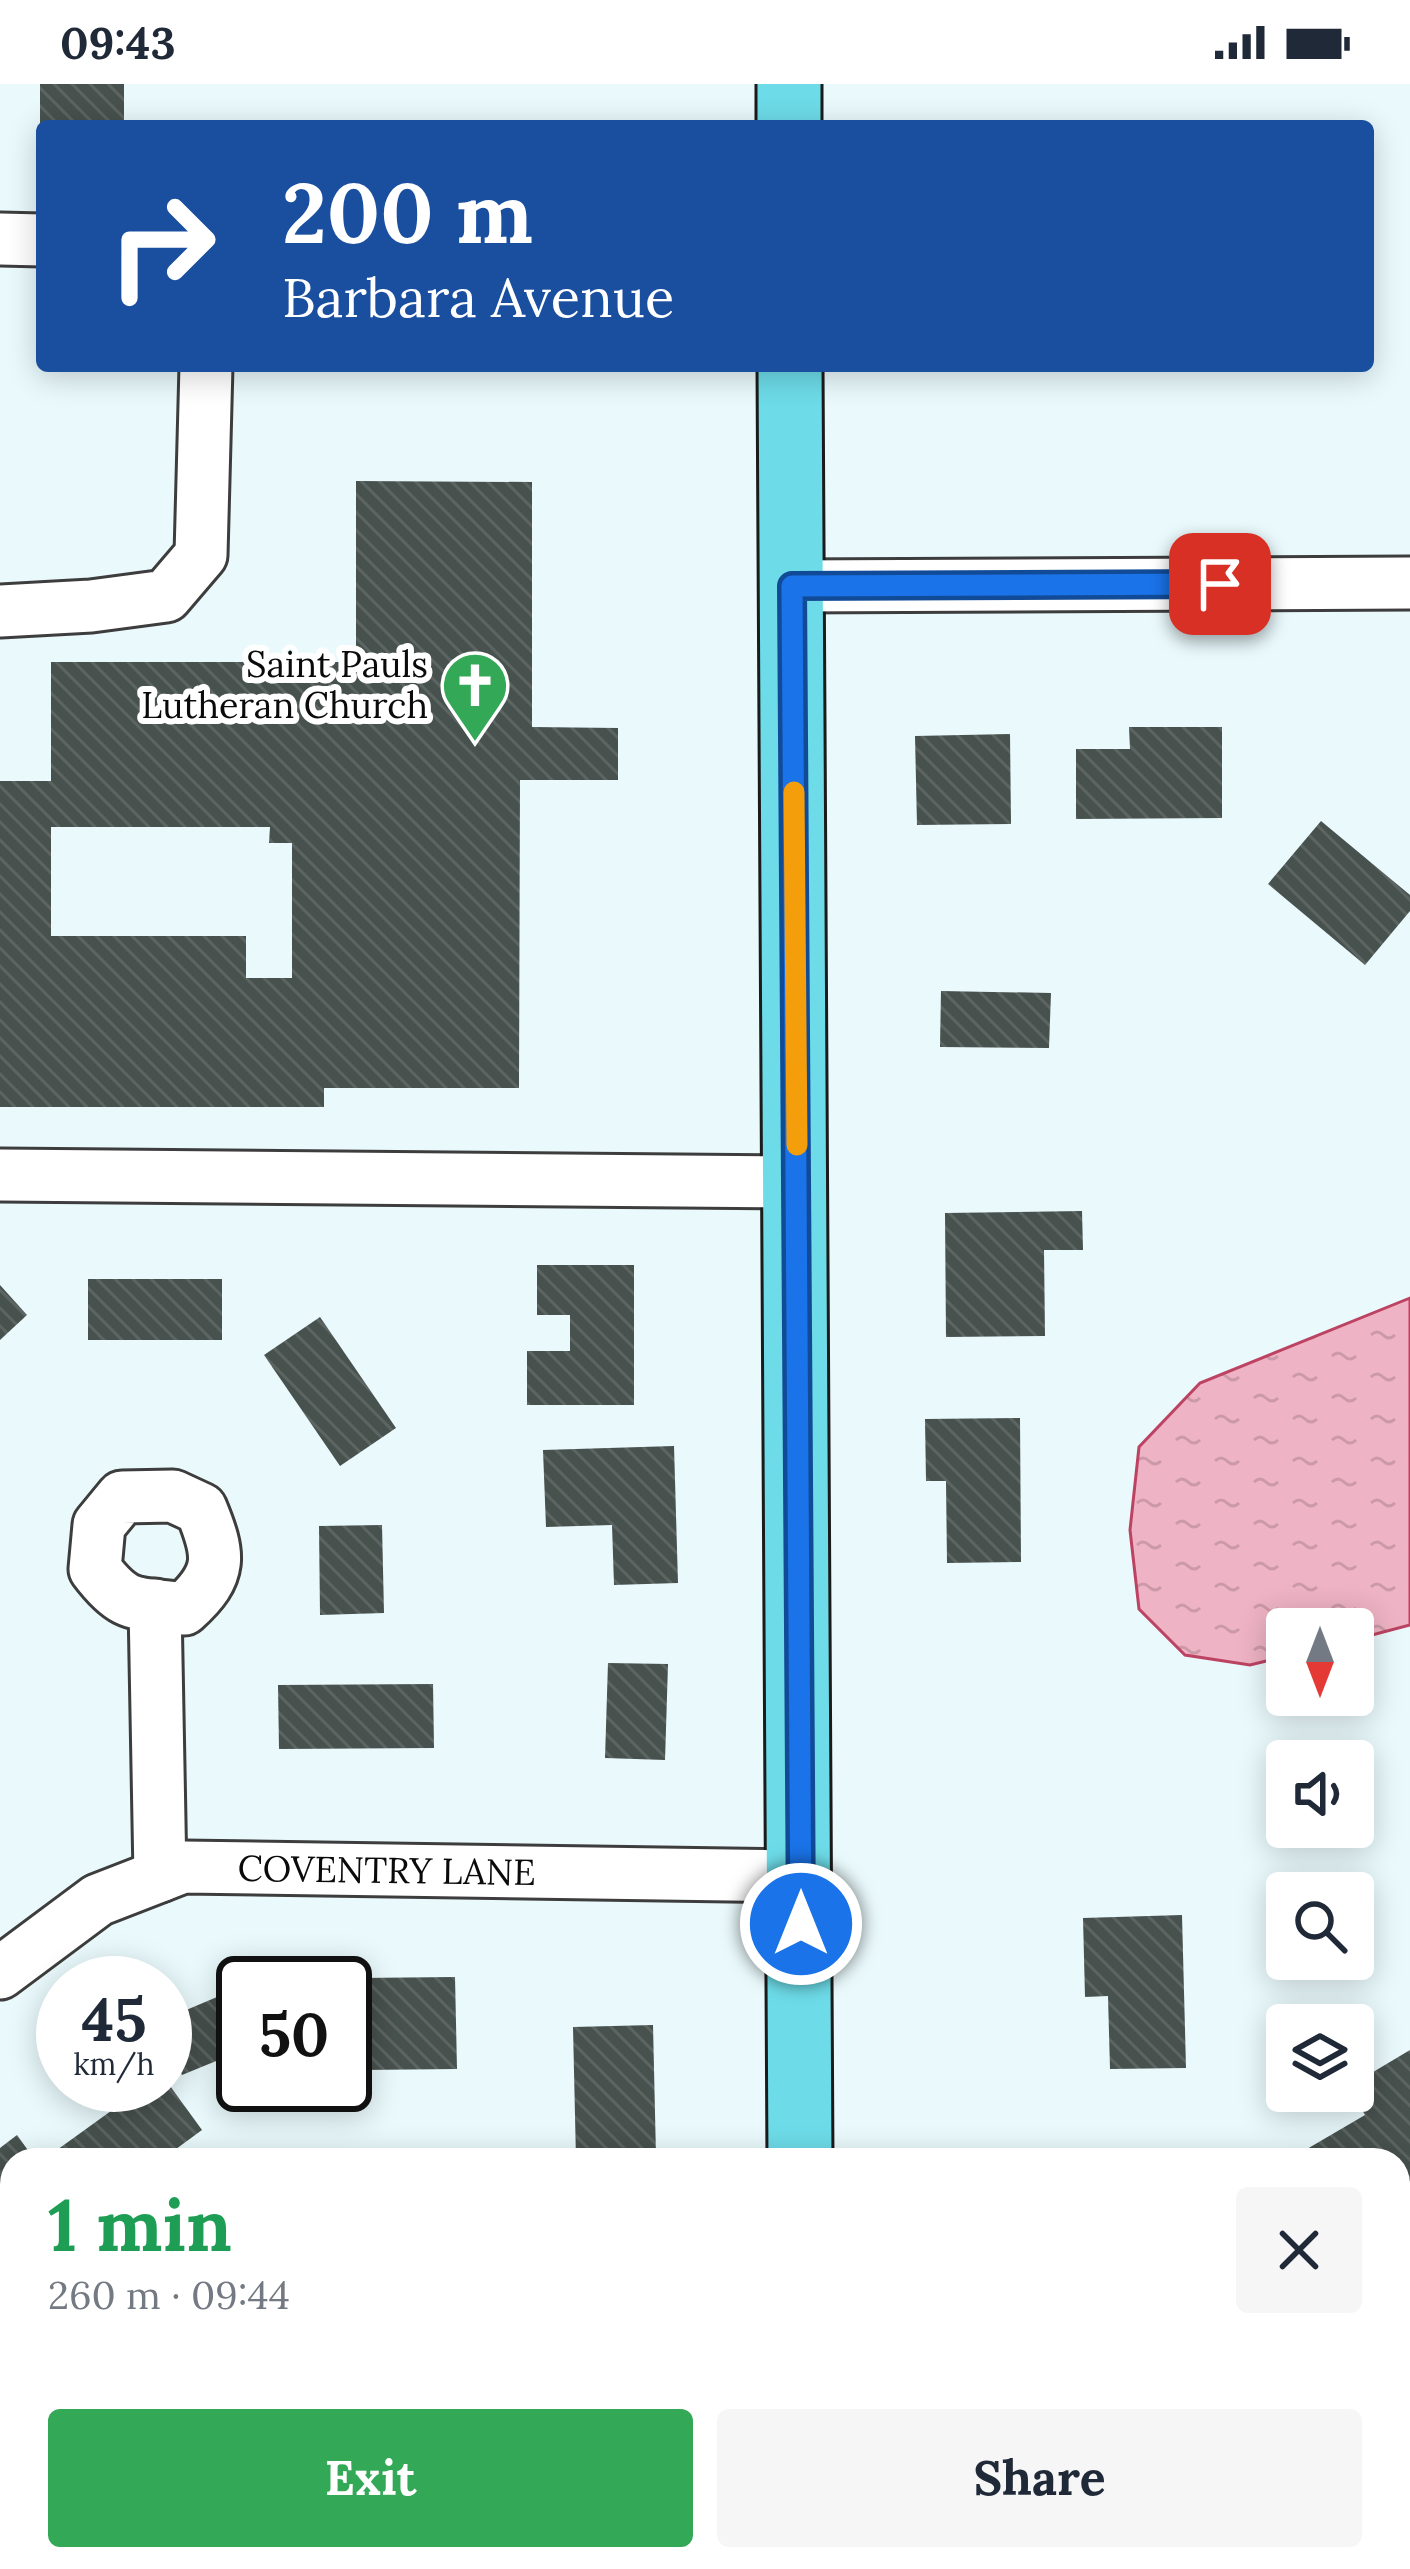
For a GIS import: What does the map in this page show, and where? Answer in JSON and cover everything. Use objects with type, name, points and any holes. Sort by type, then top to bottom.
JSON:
[{"type":"main road","points":[[789,84],[789,120]]},
{"type":"main road","points":[[790,372],[800,2148]]},
{"type":"street","points":[[0,239],[36,240]]},
{"type":"street","points":[[0,611],[166,596],[201,555],[206,372]]},
{"type":"street","points":[[792,586],[1410,583]]},
{"type":"street","points":[[0,1175],[797,1182]]},
{"type":"street","points":[[155,1605],[160,1876]]},
{"type":"street","name":"COVENTRY LANE","points":[[0,1973],[98,1900],[183,1867],[802,1876]]},
{"type":"water","points":[[1410,1298],[1410,1625],[1374,1634],[1374,1608],[1266,1608],[1266,1661],[1250,1665],[1185,1655],[1139,1609],[1130,1530],[1139,1447],[1200,1383]]},
{"type":"building","points":[[40,84],[124,84],[124,120],[40,120]]},
{"type":"building","points":[[356,481],[532,482],[532,727],[618,728],[618,780],[520,780],[519,1088],[324,1088],[324,1107],[0,1107],[0,781],[51,781],[51,662],[356,662]],"holes":[[[51,827],[270,827],[269,843],[292,843],[292,978],[246,978],[246,936],[51,936]]]},
{"type":"building","points":[[1129,727],[1222,727],[1222,818],[1076,819],[1076,749],[1130,749]]},
{"type":"building","points":[[1010,734],[1011,824],[917,825],[915,736]]},
{"type":"building","points":[[1321,821],[1410,895],[1410,911],[1365,965],[1268,884]]},
{"type":"building","points":[[941,991],[1051,993],[1049,1048],[940,1047]]},
{"type":"building","points":[[1082,1211],[1083,1250],[1044,1250],[1045,1336],[946,1337],[945,1213]]},
{"type":"building","points":[[537,1265],[634,1265],[634,1405],[527,1405],[527,1351],[570,1351],[570,1315],[537,1315]]},
{"type":"building","points":[[88,1279],[222,1279],[222,1340],[88,1340]]},
{"type":"building","points":[[0,1285],[27,1315],[0,1340]]},
{"type":"building","points":[[320,1317],[396,1428],[340,1466],[264,1355]]},
{"type":"building","points":[[1020,1418],[1021,1562],[947,1563],[946,1481],[926,1481],[925,1419]]},
{"type":"building","points":[[674,1446],[678,1583],[614,1585],[612,1525],[546,1527],[543,1450]]},
{"type":"building","points":[[382,1525],[384,1613],[320,1615],[319,1526]]},
{"type":"building","points":[[608,1663],[668,1664],[665,1760],[605,1758]]},
{"type":"building","points":[[433,1684],[434,1748],[279,1749],[278,1685]]},
{"type":"building","points":[[1182,1915],[1186,2068],[1110,2069],[1108,1996],[1085,1997],[1083,1918]]},
{"type":"building","points":[[455,1977],[457,2069],[372,2070],[372,1978]]},
{"type":"building","points":[[216,1997],[216,2061],[192,2071],[192,2008]]},
{"type":"building","points":[[653,2025],[656,2148],[576,2148],[573,2027]]},
{"type":"building","points":[[1410,2050],[1410,2148],[1309,2148],[1374,2112],[1374,2071]]},
{"type":"building","points":[[110,2112],[189,2112],[202,2130],[177,2148],[60,2148]]},
{"type":"building","points":[[17,2135],[26,2148],[0,2148]]},
{"type":"slow traffic","points":[[794,792],[797,1145]]},
{"type":"place","name":"Saint Pauls Lutheran Church","points":[[475,744]]},
{"type":"route","points":[[801,1924],[792,586],[1220,584]]}]
